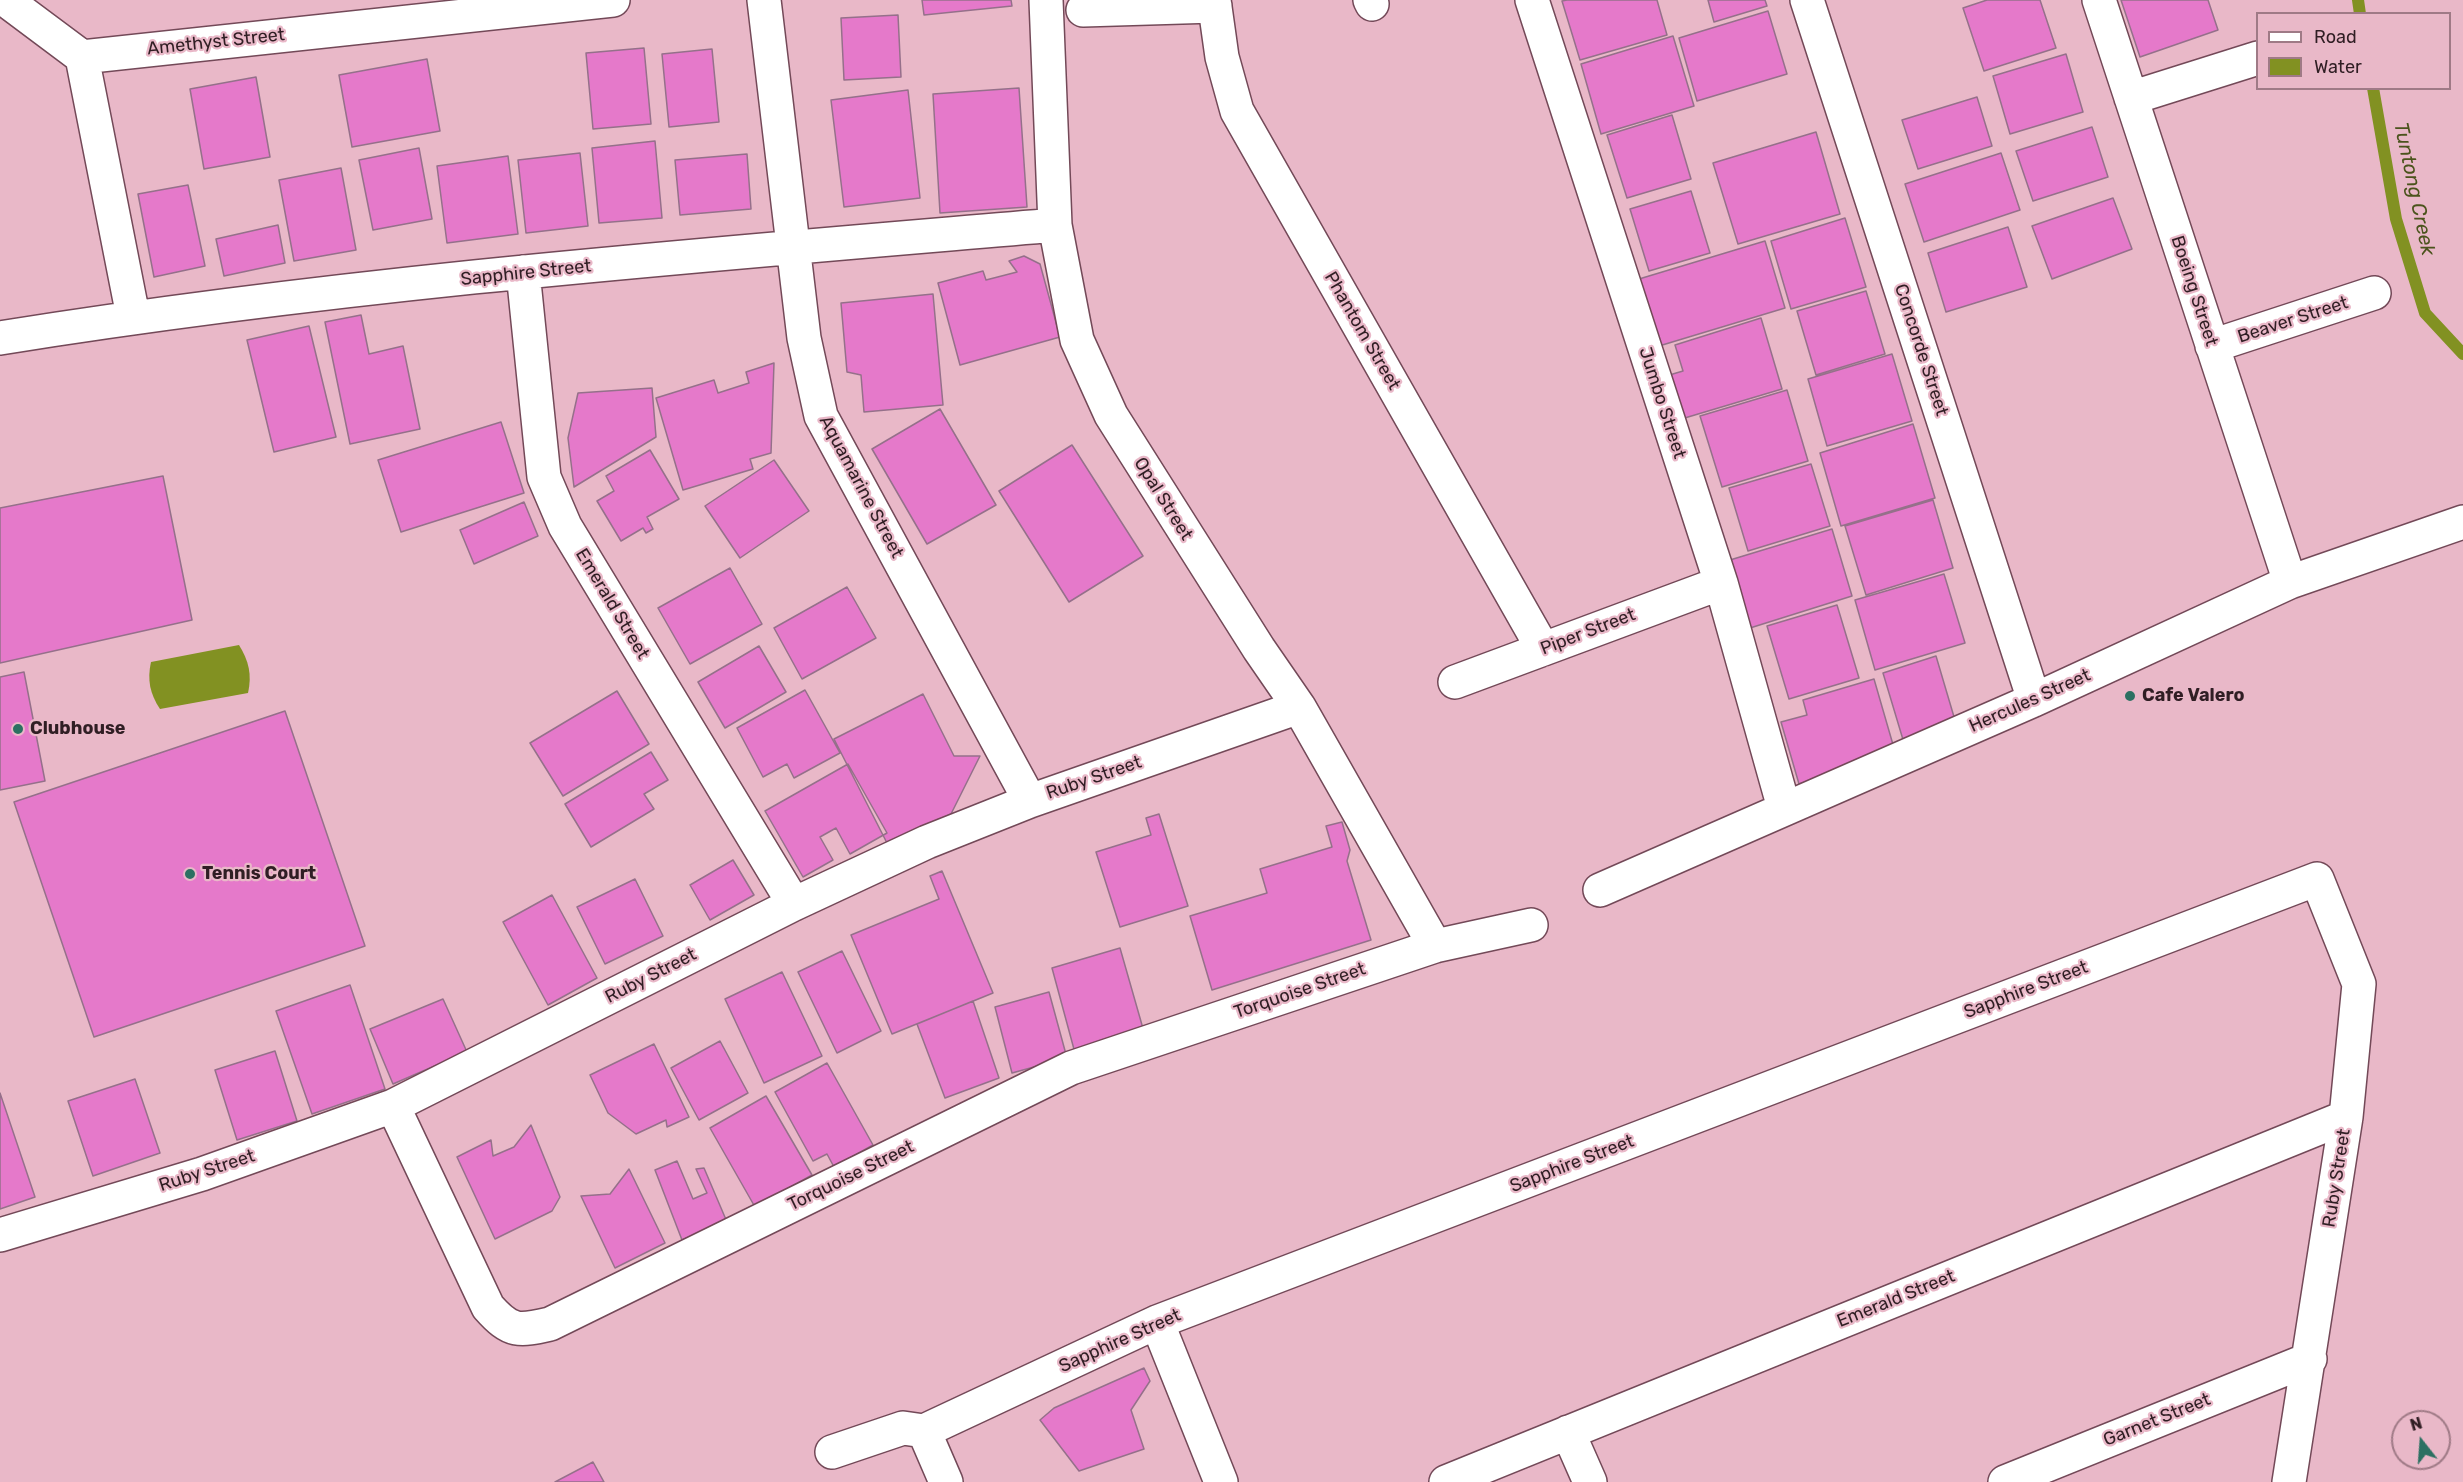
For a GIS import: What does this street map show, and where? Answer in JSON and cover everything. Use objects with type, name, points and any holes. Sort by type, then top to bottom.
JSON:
[{"type":"street","points":[[7,0],[82,57],[133,316]]},
{"type":"street","name":"Amethyst Street","points":[[82,57],[613,0]]},
{"type":"street","name":"Aquamarine Street","points":[[764,0],[804,338],[821,416],[1030,801]]},
{"type":"street","name":"Opal Street","points":[[1046,0],[1055,225],[1077,340],[1111,415],[1259,649],[1299,707],[1435,946]]},
{"type":"street","name":"Jumbo Street","points":[[1532,0],[1721,583],[1784,808]]},
{"type":"street","name":"Concorde Street","points":[[1807,0],[2034,700]]},
{"type":"street","name":"Boeing Street","points":[[2099,0],[2290,582]]},
{"type":"street","points":[[1083,10],[1215,3]]},
{"type":"street","name":"Phantom Street","points":[[1215,3],[1222,57],[1237,111],[1543,649]]},
{"type":"street","points":[[2131,98],[2256,59]]},
{"type":"street","name":"Sapphire Street","points":[[0,338],[133,316],[523,272],[1055,225]]},
{"type":"street","name":"Emerald Street","points":[[523,272],[544,477],[565,526],[794,903]]},
{"type":"street","name":"Beaver Street","points":[[2212,346],[2374,293]]},
{"type":"street","name":"Hercules Street","points":[[1600,890],[2034,700],[2290,582],[2463,522]]},
{"type":"street","name":"Piper Street","points":[[1455,682],[1721,583]]},
{"type":"street","name":"Ruby Street","points":[[0,1236],[202,1174],[393,1106],[794,903],[927,842],[1030,801],[1299,707]]},
{"type":"street","name":"Sapphire Street","points":[[832,1452],[903,1428],[924,1431],[1157,1322],[2317,879]]},
{"type":"street","name":"Ruby Street","points":[[2289,1482],[2346,1117],[2359,984],[2317,879]]},
{"type":"street","name":"Torquoise Street","points":[[393,1106],[488,1307],[501,1321],[522,1330],[550,1324],[1071,1068],[1435,946],[1531,926]]},
{"type":"street","name":"Emerald Street","points":[[1446,1482],[2346,1117]]},
{"type":"street","points":[[1157,1322],[1221,1482]]},
{"type":"street","name":"Garnet Street","points":[[2005,1482],[2310,1359]]},
{"type":"street","points":[[924,1431],[946,1482]]},
{"type":"street","points":[[1568,1432],[1590,1482]]},
{"type":"water","points":[[239,645],[249,668],[248,693],[160,709],[150,687],[151,662]]},
{"type":"building","points":[[922,0],[1011,0],[1012,6],[924,15]]},
{"type":"building","points":[[1657,0],[1667,35],[1580,60],[1562,1]]},
{"type":"building","points":[[1708,0],[1765,0],[1767,6],[1714,22]]},
{"type":"building","points":[[1987,0],[2040,0],[2056,48],[1984,71],[1963,8]]},
{"type":"building","points":[[2121,0],[2208,0],[2218,30],[2140,57]]},
{"type":"building","points":[[1768,11],[1787,74],[1697,101],[1679,38]]},
{"type":"building","points":[[898,15],[901,77],[844,80],[841,18]]},
{"type":"building","points":[[1673,36],[1694,106],[1601,134],[1581,64]]},
{"type":"building","points":[[644,48],[651,124],[593,129],[586,53]]},
{"type":"building","points":[[712,49],[719,122],[669,127],[662,54]]},
{"type":"building","points":[[2066,54],[2083,112],[2010,134],[1993,76]]},
{"type":"building","points":[[427,59],[440,131],[352,147],[339,75]]},
{"type":"building","points":[[256,77],[270,157],[204,169],[190,89]]},
{"type":"building","points":[[1019,88],[1027,207],[940,213],[933,94]]},
{"type":"building","points":[[908,90],[920,198],[844,207],[831,100]]},
{"type":"building","points":[[1977,97],[1992,146],[1918,169],[1902,120]]},
{"type":"building","points":[[1672,115],[1691,179],[1627,198],[1607,135]]},
{"type":"building","points":[[2092,127],[2108,177],[2033,201],[2016,151]]},
{"type":"building","points":[[1816,132],[1840,214],[1738,244],[1713,163]]},
{"type":"building","points":[[655,141],[662,218],[599,223],[592,148]]},
{"type":"building","points":[[419,148],[432,219],[373,230],[359,160]]},
{"type":"building","points":[[580,153],[588,226],[526,233],[518,160]]},
{"type":"building","points":[[2001,153],[2020,210],[1924,242],[1905,184]]},
{"type":"building","points":[[747,154],[751,209],[680,215],[675,160]]},
{"type":"building","points":[[508,156],[518,234],[447,243],[437,166]]},
{"type":"building","points":[[341,168],[356,250],[294,261],[279,180]]},
{"type":"building","points":[[188,185],[205,266],[154,277],[138,194]]},
{"type":"building","points":[[1691,191],[1710,253],[1649,271],[1630,209]]},
{"type":"building","points":[[2113,198],[2132,249],[2052,279],[2032,226]]},
{"type":"building","points":[[1845,218],[1866,287],[1791,309],[1771,241]]},
{"type":"building","points":[[278,225],[285,263],[224,276],[216,239]]},
{"type":"building","points":[[2008,227],[2027,287],[1946,312],[1928,253]]},
{"type":"building","points":[[1765,241],[1785,308],[1659,346],[1639,279]]},
{"type":"building","points":[[1024,256],[1040,264],[1060,337],[960,365],[938,283],[983,271],[986,280],[1017,272],[1009,261]]},
{"type":"building","points":[[1866,291],[1885,354],[1816,375],[1797,311]]},
{"type":"building","points":[[933,294],[943,405],[864,412],[861,375],[847,372],[841,303]]},
{"type":"building","points":[[361,315],[369,354],[403,346],[420,429],[350,444],[325,322]]},
{"type":"building","points":[[1761,318],[1782,389],[1678,420],[1666,376],[1683,371],[1675,345]]},
{"type":"building","points":[[309,326],[336,437],[274,452],[247,340]]},
{"type":"building","points":[[1892,354],[1912,421],[1827,446],[1808,379]]},
{"type":"building","points":[[774,363],[771,453],[750,459],[753,469],[683,490],[656,398],[714,380],[718,393],[749,383],[746,372]]},
{"type":"building","points":[[652,388],[656,437],[574,487],[568,438],[578,393]]},
{"type":"building","points":[[1787,390],[1808,461],[1722,487],[1700,416]]},
{"type":"building","points":[[940,409],[996,505],[927,544],[872,449]]},
{"type":"building","points":[[501,422],[524,493],[401,532],[378,460]]},
{"type":"building","points":[[1913,424],[1935,498],[1841,526],[1820,453]]},
{"type":"building","points":[[1072,445],[1143,556],[1069,602],[999,491]]},
{"type":"building","points":[[650,450],[679,499],[647,517],[653,529],[646,533],[643,528],[621,541],[597,501],[614,491],[606,476]]},
{"type":"building","points":[[774,460],[809,511],[740,558],[705,506]]},
{"type":"building","points":[[1811,464],[1830,526],[1748,551],[1729,488]]},
{"type":"building","points":[[163,476],[192,620],[0,663],[0,508]]},
{"type":"building","points":[[1933,500],[1953,568],[1866,595],[1845,526]]},
{"type":"building","points":[[524,502],[538,536],[474,564],[460,530]]},
{"type":"building","points":[[1832,529],[1852,596],[1750,628],[1730,560]]},
{"type":"building","points":[[730,568],[762,624],[690,664],[658,608]]},
{"type":"building","points":[[1944,574],[1965,643],[1875,670],[1855,600]]},
{"type":"building","points":[[847,587],[876,638],[802,679],[774,628]]},
{"type":"building","points":[[1837,605],[1859,678],[1789,699],[1767,626]]},
{"type":"building","points":[[759,646],[786,692],[725,728],[698,682]]},
{"type":"building","points":[[1936,656],[1957,727],[1904,743],[1883,673]]},
{"type":"building","name":"Clubhouse","points":[[24,672],[45,781],[0,790],[0,677]]},
{"type":"building","points":[[1874,679],[1896,755],[1799,784],[1781,722],[1807,715],[1803,700]]},
{"type":"building","points":[[805,690],[840,753],[794,778],[787,764],[763,777],[737,728]]},
{"type":"building","points":[[617,691],[649,744],[563,796],[530,743]]},
{"type":"building","points":[[923,694],[954,756],[980,756],[951,814],[888,845],[834,739]]},
{"type":"building","name":"Tennis Court","points":[[285,711],[365,946],[94,1037],[14,802]]},
{"type":"building","points":[[651,752],[668,780],[644,794],[654,809],[591,847],[565,804]]},
{"type":"building","points":[[848,764],[887,833],[850,854],[836,828],[820,837],[833,860],[803,877],[765,811]]},
{"type":"building","points":[[1159,814],[1188,906],[1120,927],[1096,852],[1151,835],[1146,818]]},
{"type":"building","points":[[1342,822],[1350,850],[1347,861],[1371,940],[1212,990],[1190,916],[1267,893],[1260,869],[1332,847],[1326,826]]},
{"type":"building","points":[[733,860],[754,895],[710,920],[690,885]]},
{"type":"building","points":[[942,871],[993,993],[892,1034],[851,935],[939,899],[930,876]]},
{"type":"building","points":[[635,879],[663,936],[605,964],[577,907]]},
{"type":"building","points":[[552,895],[597,978],[548,1005],[503,922]]},
{"type":"building","points":[[1120,948],[1144,1032],[1075,1053],[1052,968]]},
{"type":"building","points":[[842,951],[881,1031],[837,1053],[798,972]]},
{"type":"building","points":[[782,972],[822,1056],[764,1083],[725,999]]},
{"type":"building","points":[[350,985],[385,1089],[312,1114],[276,1011]]},
{"type":"building","points":[[1049,992],[1067,1058],[1012,1073],[995,1007]]},
{"type":"building","points":[[443,999],[467,1052],[393,1084],[370,1029]]},
{"type":"building","points":[[973,1001],[999,1078],[945,1098],[917,1024]]},
{"type":"building","points":[[720,1041],[748,1093],[699,1120],[671,1068]]},
{"type":"building","points":[[654,1044],[689,1117],[667,1127],[666,1120],[636,1134],[608,1113],[590,1075]]},
{"type":"building","points":[[275,1051],[297,1121],[237,1140],[215,1070]]},
{"type":"building","points":[[827,1063],[873,1145],[834,1167],[827,1154],[813,1161],[775,1092]]},
{"type":"building","points":[[135,1079],[160,1153],[93,1176],[68,1101]]},
{"type":"building","points":[[0,1093],[35,1197],[0,1209]]},
{"type":"building","points":[[766,1096],[812,1175],[755,1207],[710,1128]]},
{"type":"building","points":[[531,1125],[560,1197],[552,1211],[495,1239],[457,1157],[491,1140],[493,1156],[514,1147]]},
{"type":"building","points":[[677,1161],[693,1199],[707,1193],[696,1169],[704,1168],[727,1222],[682,1240],[655,1170]]},
{"type":"building","points":[[629,1169],[665,1243],[615,1268],[581,1196],[610,1194]]},
{"type":"building","points":[[1144,1368],[1150,1381],[1131,1410],[1144,1449],[1079,1471],[1040,1420],[1054,1408]]},
{"type":"building","points":[[593,1462],[604,1482],[555,1482]]},
{"type":"waterway","name":"Tuntong Creek","points":[[2358,0],[2360,12]]},
{"type":"waterway","name":"Tuntong Creek","points":[[2373,90],[2396,219],[2425,313],[2463,354]]},
{"type":"place","name":"Cafe Valero","points":[[2130,696]]},
{"type":"place","name":"Clubhouse","points":[[18,729]]},
{"type":"place","name":"Tennis Court","points":[[190,874]]}]
